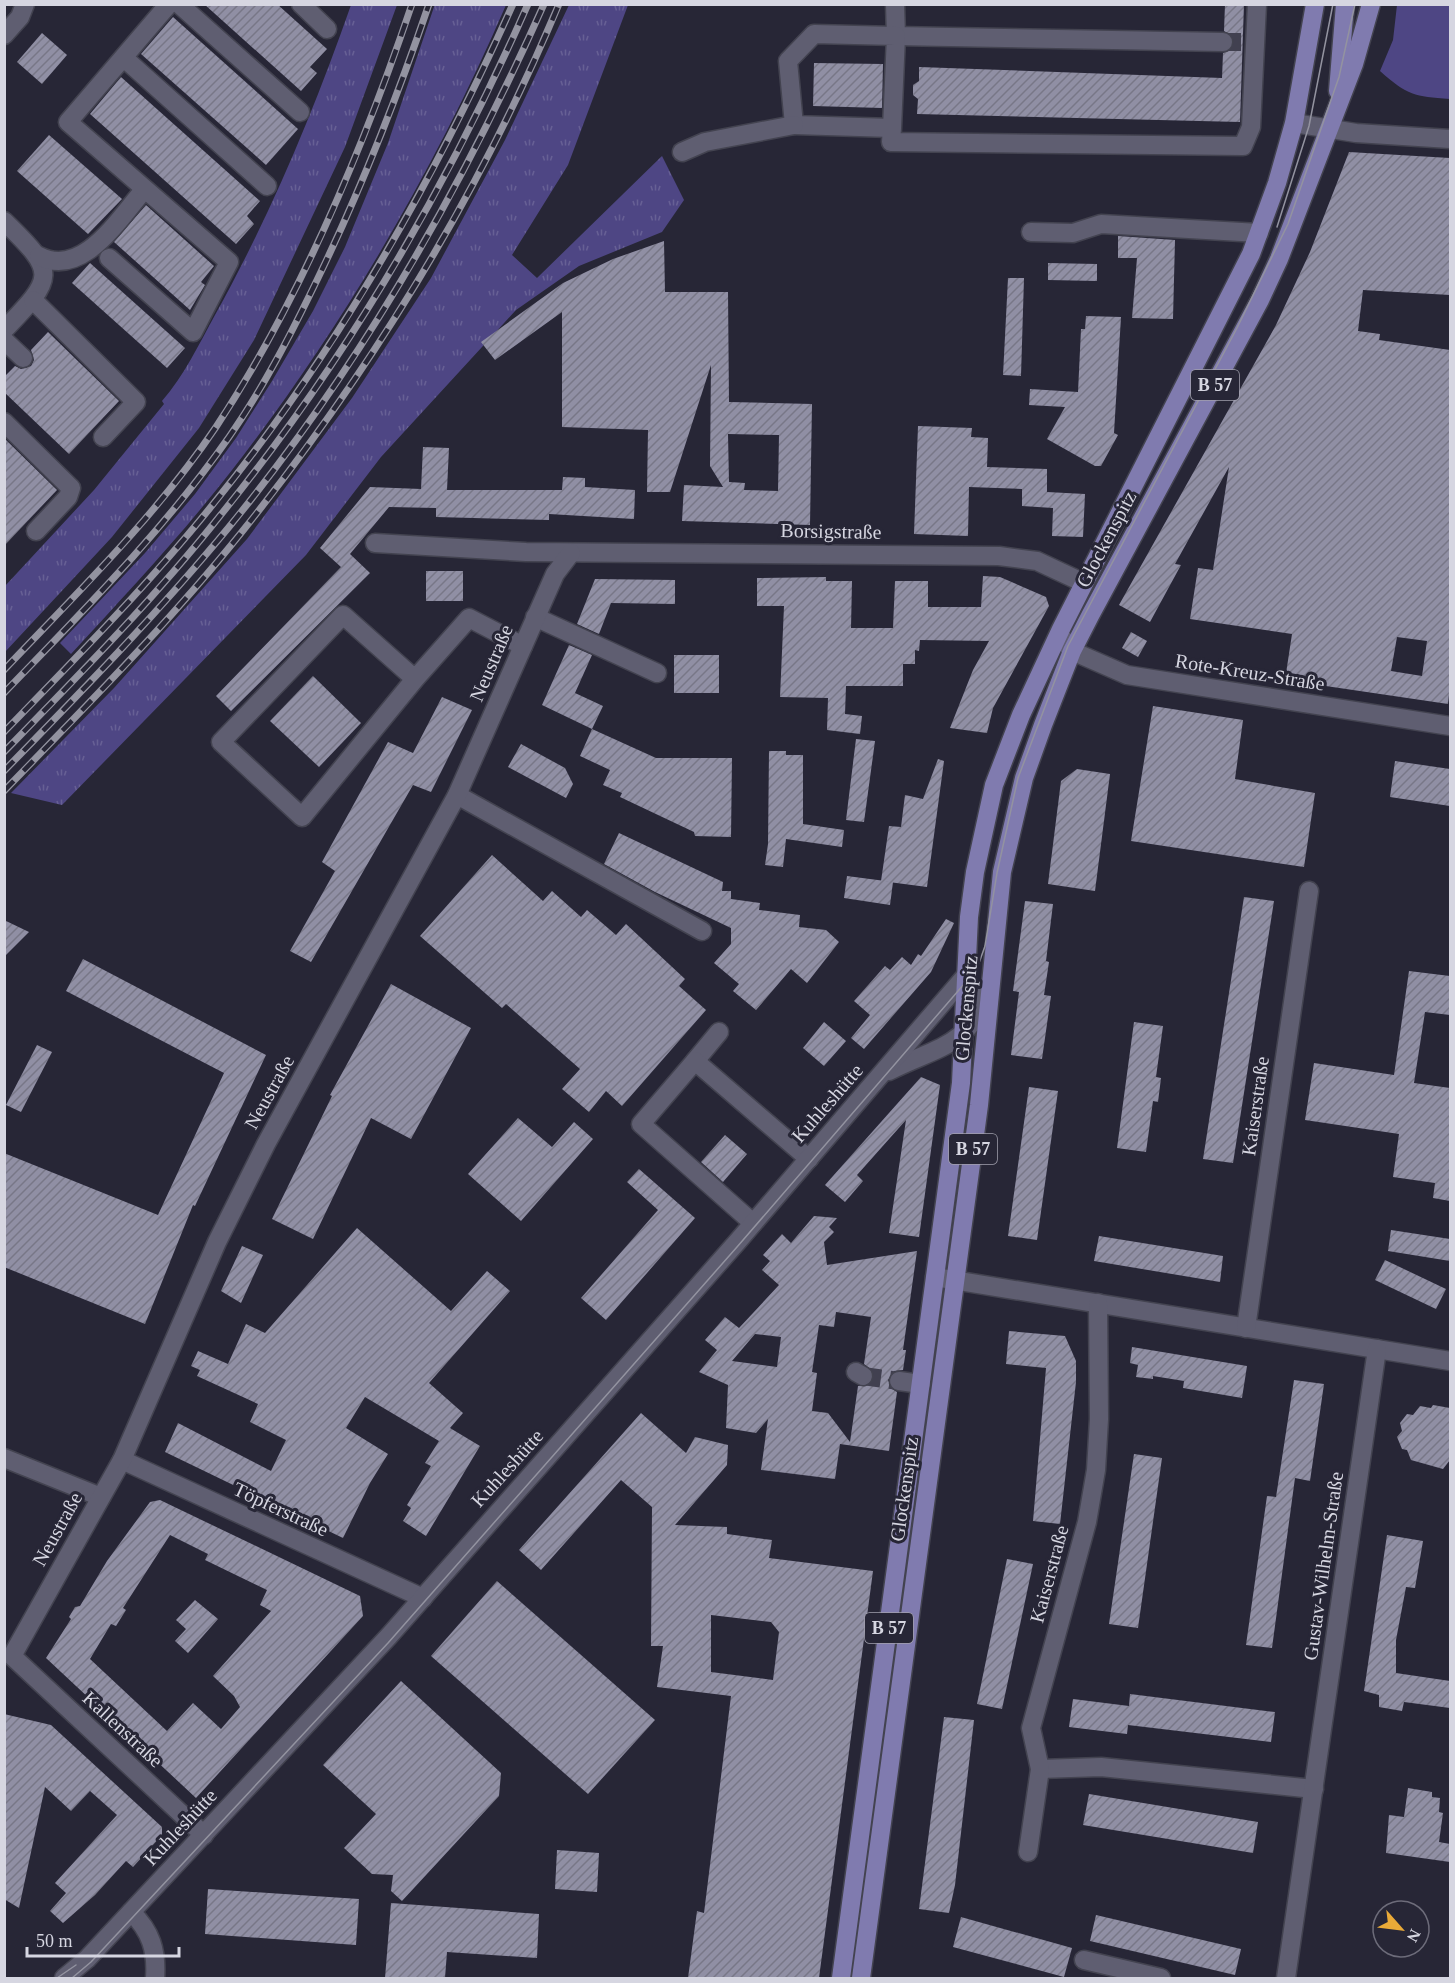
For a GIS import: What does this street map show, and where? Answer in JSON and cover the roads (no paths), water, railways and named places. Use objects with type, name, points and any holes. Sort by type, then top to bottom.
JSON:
[{"type":"main road","name":"B 57","points":[[1294,123],[1315,4]]},
{"type":"main road","name":"B 57","points":[[1337,108],[1345,4]]},
{"type":"main road","points":[[1337,108],[1361,45],[1371,4]]},
{"type":"main road","name":"Glockenspitz","points":[[861,1978],[981,1090],[1001,882],[1024,778],[1072,651],[1260,300],[1294,227],[1337,108]]},
{"type":"main road","name":"Glockenspitz","points":[[841,1978],[966,1031],[969,917],[975,872],[994,785],[1021,715],[1060,629],[1235,287],[1259,233],[1294,123]]},
{"type":"street","points":[[4,35],[20,17],[25,4]]},
{"type":"street","points":[[109,258],[193,332],[229,262],[68,122],[169,4]]},
{"type":"street","points":[[179,4],[300,112]]},
{"type":"street","points":[[300,4],[327,29]]},
{"type":"street","points":[[896,4],[891,142],[1243,146],[1251,127],[1250,42],[1257,4]]},
{"type":"street","points":[[794,125],[788,61],[814,34],[1223,42]]},
{"type":"street","points":[[124,58],[267,186]]},
{"type":"street","points":[[1294,123],[1329,130],[1450,139]]},
{"type":"street","points":[[682,152],[705,142],[794,125],[892,128]]},
{"type":"street","points":[[4,221],[39,256],[60,263],[78,257],[94,247],[144,190]]},
{"type":"street","points":[[1031,232],[1073,232],[1101,224],[1259,233]]},
{"type":"street","points":[[4,330],[33,300],[42,287],[45,277],[39,256]]},
{"type":"street","points":[[33,300],[136,402],[104,437]]},
{"type":"street","points":[[4,340],[23,358]]},
{"type":"street","points":[[4,423],[71,488],[68,497],[36,531]]},
{"type":"street","name":"Borsigstraße","points":[[375,543],[572,553],[744,552],[999,556],[1037,561],[1084,583]]},
{"type":"street","name":"Neustraße","points":[[12,1656],[122,1460],[217,1242],[262,1152],[458,795],[555,574],[572,553]]},
{"type":"street","points":[[415,679],[343,615],[221,742],[302,817],[415,679],[469,618],[523,646]]},
{"type":"street","points":[[536,617],[657,672]]},
{"type":"street","points":[[1060,629],[1063,640],[1072,651]]},
{"type":"street","name":"Rote-Kreuz-Straße","points":[[1072,651],[1127,675],[1450,726]]},
{"type":"street","points":[[458,795],[702,931]]},
{"type":"street","name":"Kaiserstraße","points":[[1246,1328],[1309,891]]},
{"type":"street","name":"Kuhleshütte","points":[[64,1978],[87,1959],[423,1598],[809,1159],[968,973]]},
{"type":"street","points":[[880,1076],[912,1059],[951,1044],[966,1031],[976,1018],[992,973]]},
{"type":"street","points":[[719,1032],[641,1124],[753,1223]]},
{"type":"street","points":[[695,1061],[809,1159]]},
{"type":"street","points":[[935,1277],[1450,1361]]},
{"type":"street","name":"Kaiserstraße","points":[[1028,1852],[1040,1769],[1031,1728],[1087,1522],[1096,1470],[1099,1419],[1098,1303]]},
{"type":"street","name":"Gustav-Wilhelm-Straße","points":[[1286,1978],[1377,1349]]},
{"type":"street","points":[[899,1381],[921,1384]]},
{"type":"street","points":[[4,1458],[101,1497]]},
{"type":"street","name":"Töpferstraße","points":[[122,1460],[423,1598]]},
{"type":"street","name":"Kallenstraße","points":[[12,1656],[204,1835]]},
{"type":"street","points":[[1040,1769],[1101,1767],[1314,1789]]},
{"type":"street","points":[[131,1912],[146,1928],[153,1942],[155,1978]]},
{"type":"street","points":[[1084,1960],[1161,1978]]},
{"type":"tunnel","points":[[1223,42],[1243,42]]},
{"type":"tunnel","points":[[863,1376],[899,1381]]},
{"type":"tram line","points":[[1277,227],[1309,126],[1333,4]]},
{"type":"tram line","points":[[72,1978],[91,1962],[388,1643],[737,1247],[971,976],[985,946],[997,873],[1018,778],[1068,646],[1237,328],[1288,224],[1339,77],[1355,4]]},
{"type":"tram line","points":[[57,1978],[76,1965]]},
{"type":"railway","points":[[4,670],[115,553],[168,492],[216,427],[247,378],[302,276],[351,168],[412,4]]},
{"type":"railway","points":[[4,693],[93,600],[178,505],[229,437],[254,399],[298,319],[349,211],[391,109],[429,4]]},
{"type":"railway","points":[[4,732],[161,566],[256,450],[299,390],[378,266],[414,203],[449,138],[513,4]]},
{"type":"railway","points":[[4,752],[114,637],[194,548],[265,458],[309,397],[391,271],[428,206],[497,72],[528,4]]},
{"type":"railway","points":[[4,771],[119,651],[202,559],[276,467],[321,404],[364,341],[442,210],[512,74],[544,4]]},
{"type":"railway","points":[[4,791],[185,600],[241,533],[334,409],[418,280],[457,213],[494,145],[559,4]]}]
